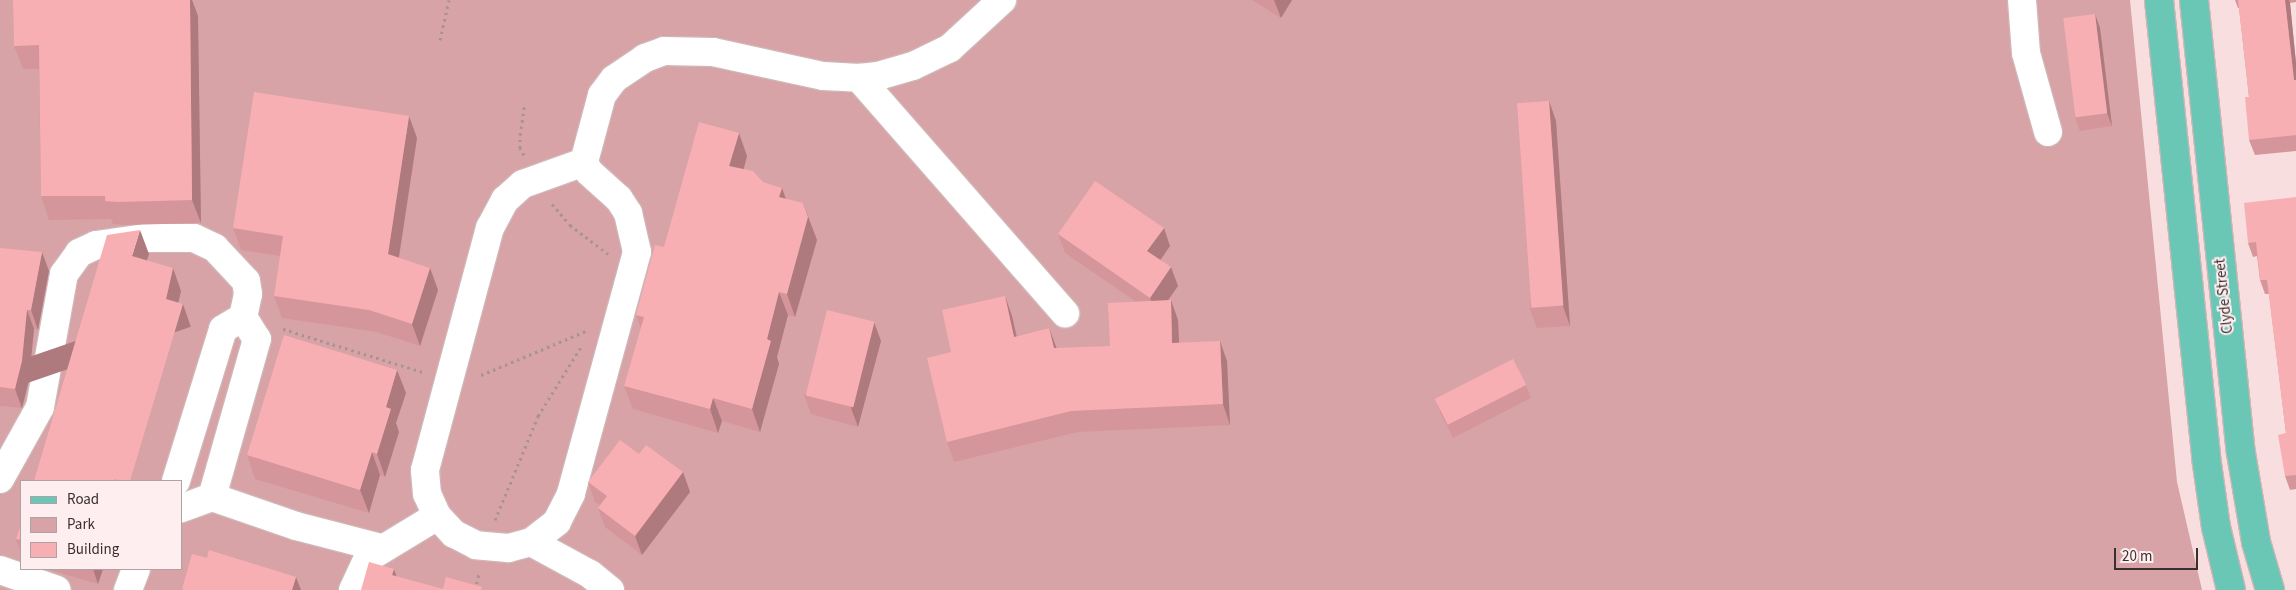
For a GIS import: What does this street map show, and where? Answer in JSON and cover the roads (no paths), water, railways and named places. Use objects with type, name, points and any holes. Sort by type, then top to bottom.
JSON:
[{"type":"main road","points":[[2159,0],[2206,457],[2216,527],[2230,590]]},
{"type":"main road","name":"Clyde Street","points":[[2194,0],[2242,461],[2256,542],[2270,590]]},
{"type":"lane","points":[[584,162],[523,184],[505,200],[496,213],[424,470],[427,494],[438,516],[461,538],[486,548],[508,548],[531,542],[551,528],[569,501],[636,260],[636,235],[628,213],[619,199],[589,172],[584,162],[602,96],[630,66],[664,51],[712,52],[822,76],[859,78],[914,66],[950,48],[1002,0]]},
{"type":"lane","points":[[2022,0],[2026,52],[2048,132]]},
{"type":"lane","points":[[859,78],[1065,314]]},
{"type":"lane","points":[[0,479],[40,407],[64,274],[79,253],[96,245],[144,238],[194,238],[215,248],[246,281],[248,294],[243,317],[257,339],[212,497]]},
{"type":"lane","points":[[176,480],[224,329],[243,317]]},
{"type":"lane","points":[[182,508],[212,497],[296,526],[381,548]]},
{"type":"lane","points":[[353,590],[361,569],[381,548],[438,516]]},
{"type":"lane","points":[[531,542],[590,574],[610,590]]},
{"type":"lane","points":[[0,570],[57,590]]},
{"type":"lane","points":[[128,590],[136,570]]}]
